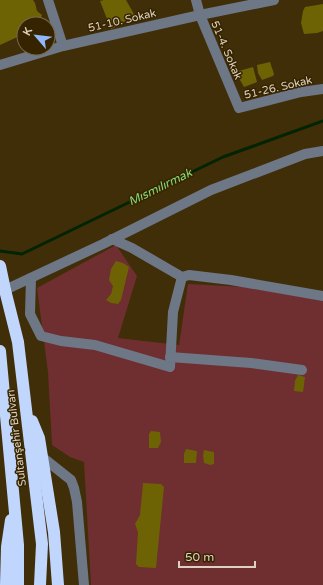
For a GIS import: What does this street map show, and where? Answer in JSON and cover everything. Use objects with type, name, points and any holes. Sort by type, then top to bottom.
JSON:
[{"type":"highway","name":"Sultanşehir Bulvarı","points":[[1,270],[18,342],[42,544],[40,585]]},
{"type":"highway","name":"Sultanşehir Bulvarı","points":[[0,351],[18,545],[18,585]]},
{"type":"highway","points":[[25,403],[39,438],[54,532],[58,585]]},
{"type":"highway","points":[[6,585],[8,547],[14,496]]},
{"type":"street","points":[[48,0],[63,46]]},
{"type":"street","name":"51-4. Sokak","points":[[196,0],[200,15],[239,108]]},
{"type":"street","name":"51-10. Sokak","points":[[0,65],[63,46],[274,0]]},
{"type":"street","name":"51-26. Sokak","points":[[239,108],[301,92],[323,89]]},
{"type":"street","points":[[5,290],[211,190],[305,154],[323,150]]},
{"type":"street","points":[[112,239],[132,248],[182,277],[189,275],[231,280],[323,296]]},
{"type":"street","points":[[31,278],[30,314],[41,336],[61,341],[96,345],[170,367],[173,312],[182,277]]},
{"type":"street","points":[[170,357],[251,363],[302,370]]},
{"type":"street","points":[[42,457],[71,480],[74,488],[77,502],[84,585]]},
{"type":"shaded area","points":[[116,245],[137,276],[118,338],[179,345],[188,284],[246,287],[323,301],[323,585],[91,585],[84,462],[70,457],[52,445],[48,372],[37,288]]},
{"type":"building","points":[[0,0],[33,0],[37,11],[42,16],[16,16],[16,38],[0,45]]},
{"type":"building","points":[[126,0],[135,16],[111,29],[100,1]]},
{"type":"building","points":[[323,4],[323,31],[304,34],[301,23],[305,7]]},
{"type":"building","points":[[270,62],[274,74],[273,76],[262,80],[258,73],[257,65]]},
{"type":"building","points":[[253,67],[257,82],[244,87],[240,80],[239,71]]},
{"type":"building","points":[[116,261],[129,267],[121,300],[118,304],[111,303],[106,300],[111,294],[113,286],[109,280],[111,269]]},
{"type":"building","points":[[298,375],[305,377],[303,392],[294,391],[295,381]]},
{"type":"building","points":[[151,431],[160,432],[161,442],[158,448],[149,448],[149,434]]},
{"type":"building","points":[[186,449],[197,451],[196,463],[184,463],[184,454]]},
{"type":"building","points":[[204,450],[214,452],[214,464],[210,465],[204,463]]},
{"type":"building","points":[[143,483],[161,484],[164,487],[156,568],[139,567],[136,564],[138,532],[135,524],[140,515]]},
{"type":"waterway","name":"Mısmılırmak","points":[[0,251],[22,254],[223,157],[323,121]]}]
